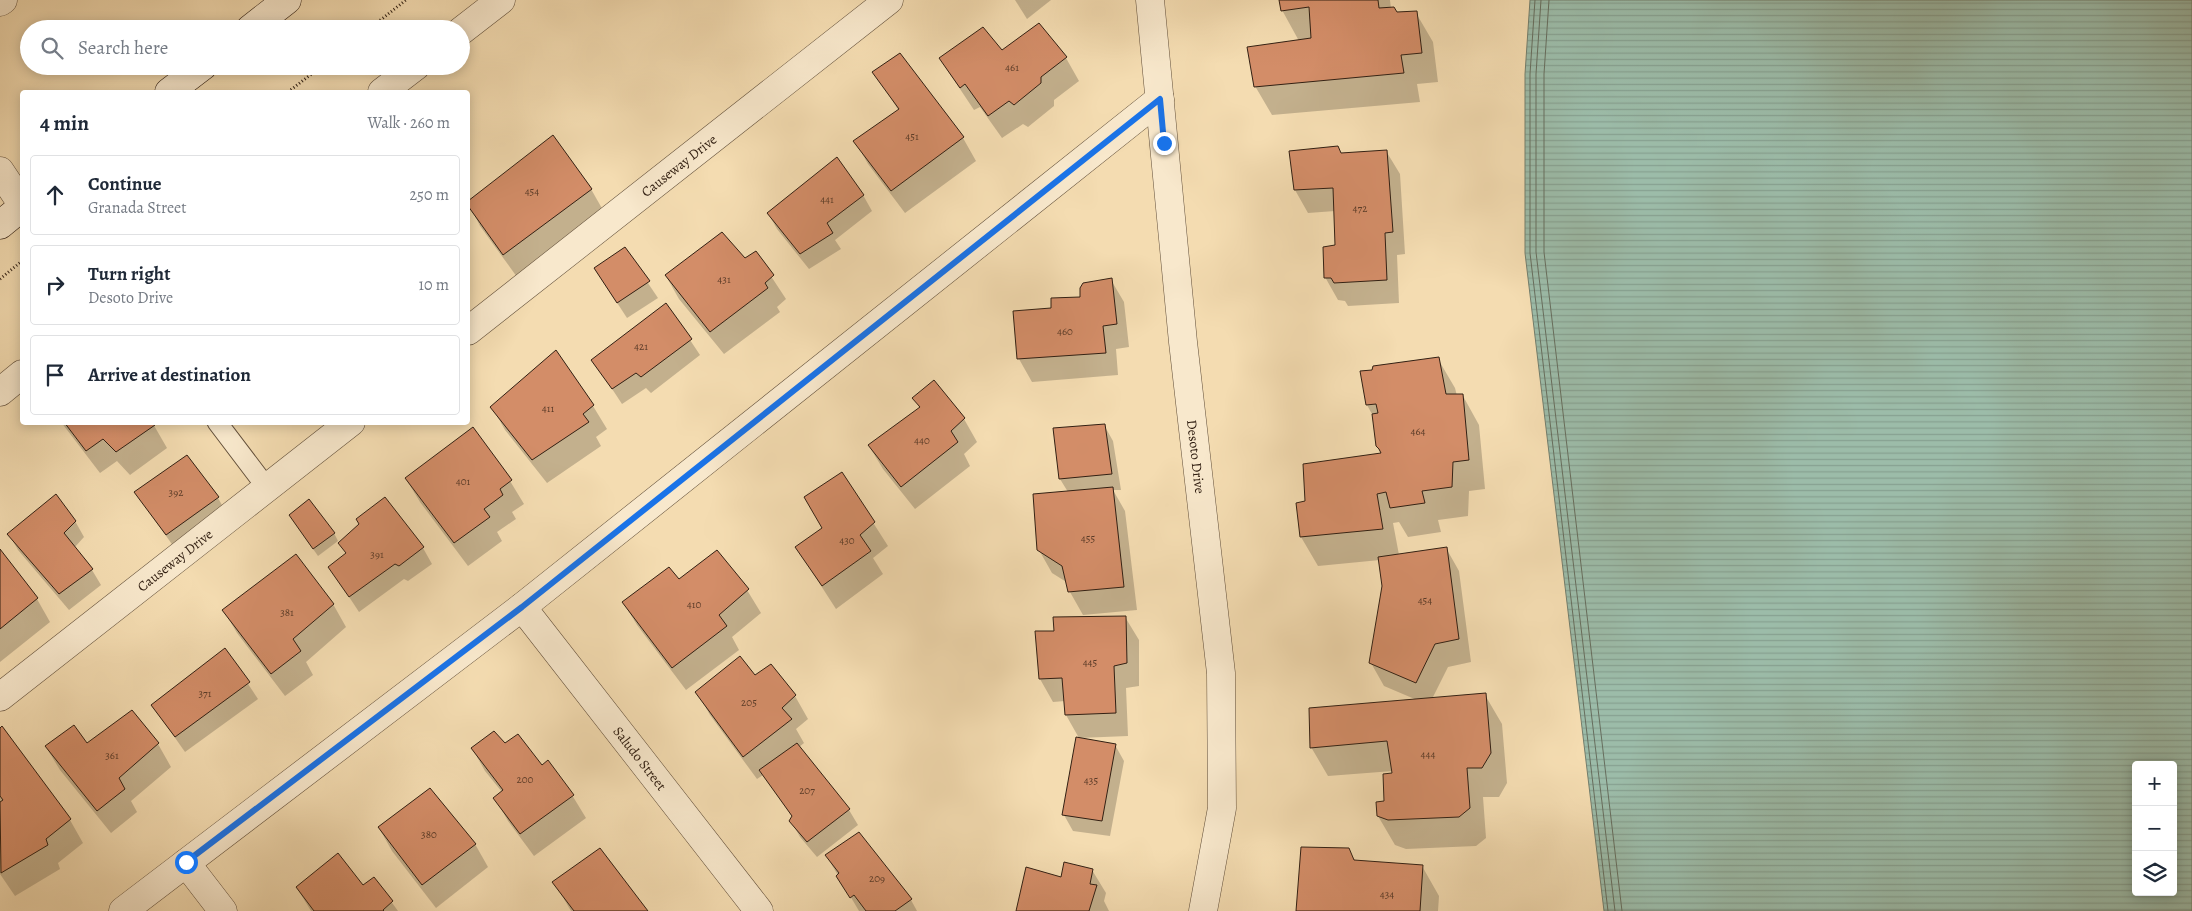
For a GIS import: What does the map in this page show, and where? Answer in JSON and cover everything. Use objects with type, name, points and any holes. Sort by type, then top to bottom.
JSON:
[{"type":"street","points":[[261,20],[287,0]]},
{"type":"street","points":[[470,24],[501,0]]},
{"type":"street","name":"Causeway Drive","points":[[470,329],[889,0]]},
{"type":"street","name":"Desoto Drive","points":[[1150,0],[1183,342],[1221,673],[1222,808],[1203,911]]},
{"type":"street","points":[[172,90],[191,75]]},
{"type":"street","points":[[385,90],[404,75]]},
{"type":"street","points":[[123,911],[522,607],[1160,99]]},
{"type":"street","points":[[0,171],[20,201]]},
{"type":"street","points":[[0,225],[20,209]]},
{"type":"street","points":[[0,392],[20,376]]},
{"type":"street","name":"Causeway Drive","points":[[0,698],[347,425]]},
{"type":"street","name":"Saludo Street","points":[[522,607],[759,911]]},
{"type":"street","points":[[186,862],[223,911]]},
{"type":"lane","points":[[219,425],[267,488]]},
{"type":"path","points":[[380,20],[406,0]]},
{"type":"path","points":[[291,90],[310,75]]},
{"type":"path","points":[[0,279],[20,263]]},
{"type":"water","points":[[1530,0],[2192,0],[2192,911],[1604,911],[1525,253],[1525,74]]},
{"type":"building","points":[[1279,0],[1378,0],[1379,8],[1394,7],[1397,12],[1417,11],[1422,53],[1401,55],[1404,73],[1254,87],[1247,47],[1311,38],[1309,7],[1281,11]]},
{"type":"building","points":[[1039,23],[1067,57],[1041,77],[1041,83],[1014,105],[1009,101],[988,116],[965,84],[960,88],[939,58],[983,27],[1002,50]]},
{"type":"building","points":[[900,53],[964,137],[891,191],[853,141],[899,109],[872,72]]},
{"type":"building","points":[[553,135],[592,189],[503,255],[470,209],[470,199]]},
{"type":"building","points":[[1338,146],[1341,153],[1387,150],[1393,232],[1385,233],[1387,280],[1334,283],[1331,278],[1324,278],[1323,247],[1335,245],[1333,188],[1294,190],[1289,151]]},
{"type":"building","points":[[837,157],[864,195],[827,223],[833,233],[800,254],[767,213]]},
{"type":"building","points":[[722,232],[745,258],[756,251],[774,275],[765,283],[768,288],[710,332],[665,275]]},
{"type":"building","points":[[625,247],[650,281],[617,303],[594,268]]},
{"type":"building","points":[[1112,278],[1117,324],[1103,326],[1106,353],[1017,359],[1013,311],[1051,308],[1051,298],[1080,297],[1080,288],[1083,283]]},
{"type":"building","points":[[666,303],[692,339],[641,377],[636,373],[612,389],[591,360]]},
{"type":"building","points":[[556,350],[594,405],[583,414],[589,422],[532,460],[490,407]]},
{"type":"building","points":[[1439,357],[1446,394],[1463,394],[1469,460],[1453,462],[1452,487],[1422,491],[1425,503],[1390,508],[1386,492],[1377,494],[1383,529],[1300,537],[1296,503],[1305,501],[1303,464],[1381,453],[1376,446],[1372,414],[1378,413],[1376,404],[1366,405],[1360,371],[1372,370],[1373,366]]},
{"type":"building","points":[[934,380],[965,418],[951,431],[958,442],[901,487],[868,445],[920,407],[912,398]]},
{"type":"building","points":[[1105,424],[1112,474],[1059,479],[1053,428]]},
{"type":"building","points":[[66,425],[155,425],[116,452],[103,439],[86,451]]},
{"type":"building","points":[[473,427],[512,480],[500,489],[503,495],[484,509],[490,517],[454,543],[405,478]]},
{"type":"building","points":[[187,455],[219,497],[166,535],[134,492]]},
{"type":"building","points":[[842,472],[875,522],[860,535],[871,551],[822,586],[795,547],[822,528],[804,497]]},
{"type":"building","points":[[1113,487],[1124,587],[1068,592],[1062,566],[1037,550],[1033,494]]},
{"type":"building","points":[[56,494],[76,521],[64,533],[93,569],[59,594],[7,534]]},
{"type":"building","points":[[385,497],[424,547],[399,566],[395,564],[349,597],[328,567],[346,553],[338,543],[359,524],[356,519]]},
{"type":"building","points":[[309,499],[335,533],[313,549],[289,515]]},
{"type":"building","points":[[1447,547],[1459,639],[1435,644],[1416,683],[1369,663],[1382,586],[1378,557]]},
{"type":"building","points":[[0,549],[38,598],[0,629]]},
{"type":"building","points":[[717,550],[749,589],[719,615],[727,626],[672,668],[622,602],[669,567],[679,579]]},
{"type":"building","points":[[296,554],[334,604],[293,639],[301,651],[271,674],[222,610]]},
{"type":"building","points":[[1126,616],[1127,663],[1114,666],[1116,713],[1065,715],[1062,678],[1039,679],[1035,631],[1054,631],[1053,617]]},
{"type":"building","points":[[225,648],[250,682],[175,737],[151,705]]},
{"type":"building","points":[[740,656],[755,675],[771,664],[796,695],[782,708],[792,719],[743,757],[695,692]]},
{"type":"building","points":[[1486,693],[1491,753],[1482,768],[1467,768],[1470,808],[1459,817],[1388,820],[1377,816],[1376,802],[1384,801],[1383,774],[1392,773],[1387,741],[1310,748],[1309,708]]},
{"type":"building","points":[[132,710],[159,743],[119,778],[125,789],[97,811],[45,746],[74,725],[87,743]]},
{"type":"building","points":[[2,726],[71,819],[46,839],[48,845],[1,873],[0,802],[3,800],[0,796],[0,728]]},
{"type":"building","points":[[494,731],[505,743],[518,734],[542,765],[548,760],[574,795],[520,834],[493,798],[503,790],[471,748]]},
{"type":"building","points":[[1076,737],[1116,744],[1102,821],[1062,815]]},
{"type":"building","points":[[797,743],[850,809],[807,842],[789,821],[792,816],[759,770]]},
{"type":"building","points":[[430,788],[476,844],[422,885],[378,827]]},
{"type":"building","points":[[859,832],[912,899],[895,911],[866,911],[854,895],[850,898],[836,876],[839,873],[825,855]]},
{"type":"building","points":[[1301,847],[1349,848],[1354,860],[1423,865],[1420,911],[1296,911]]},
{"type":"building","points":[[600,848],[648,911],[574,911],[552,882]]},
{"type":"building","points":[[338,853],[363,885],[374,877],[393,901],[384,911],[314,911],[296,887]]},
{"type":"building","points":[[1064,862],[1093,869],[1090,884],[1097,885],[1089,911],[1016,911],[1026,867],[1061,877]]},
{"type":"route","points":[[186,862],[522,607],[1160,99],[1164,143]]}]
